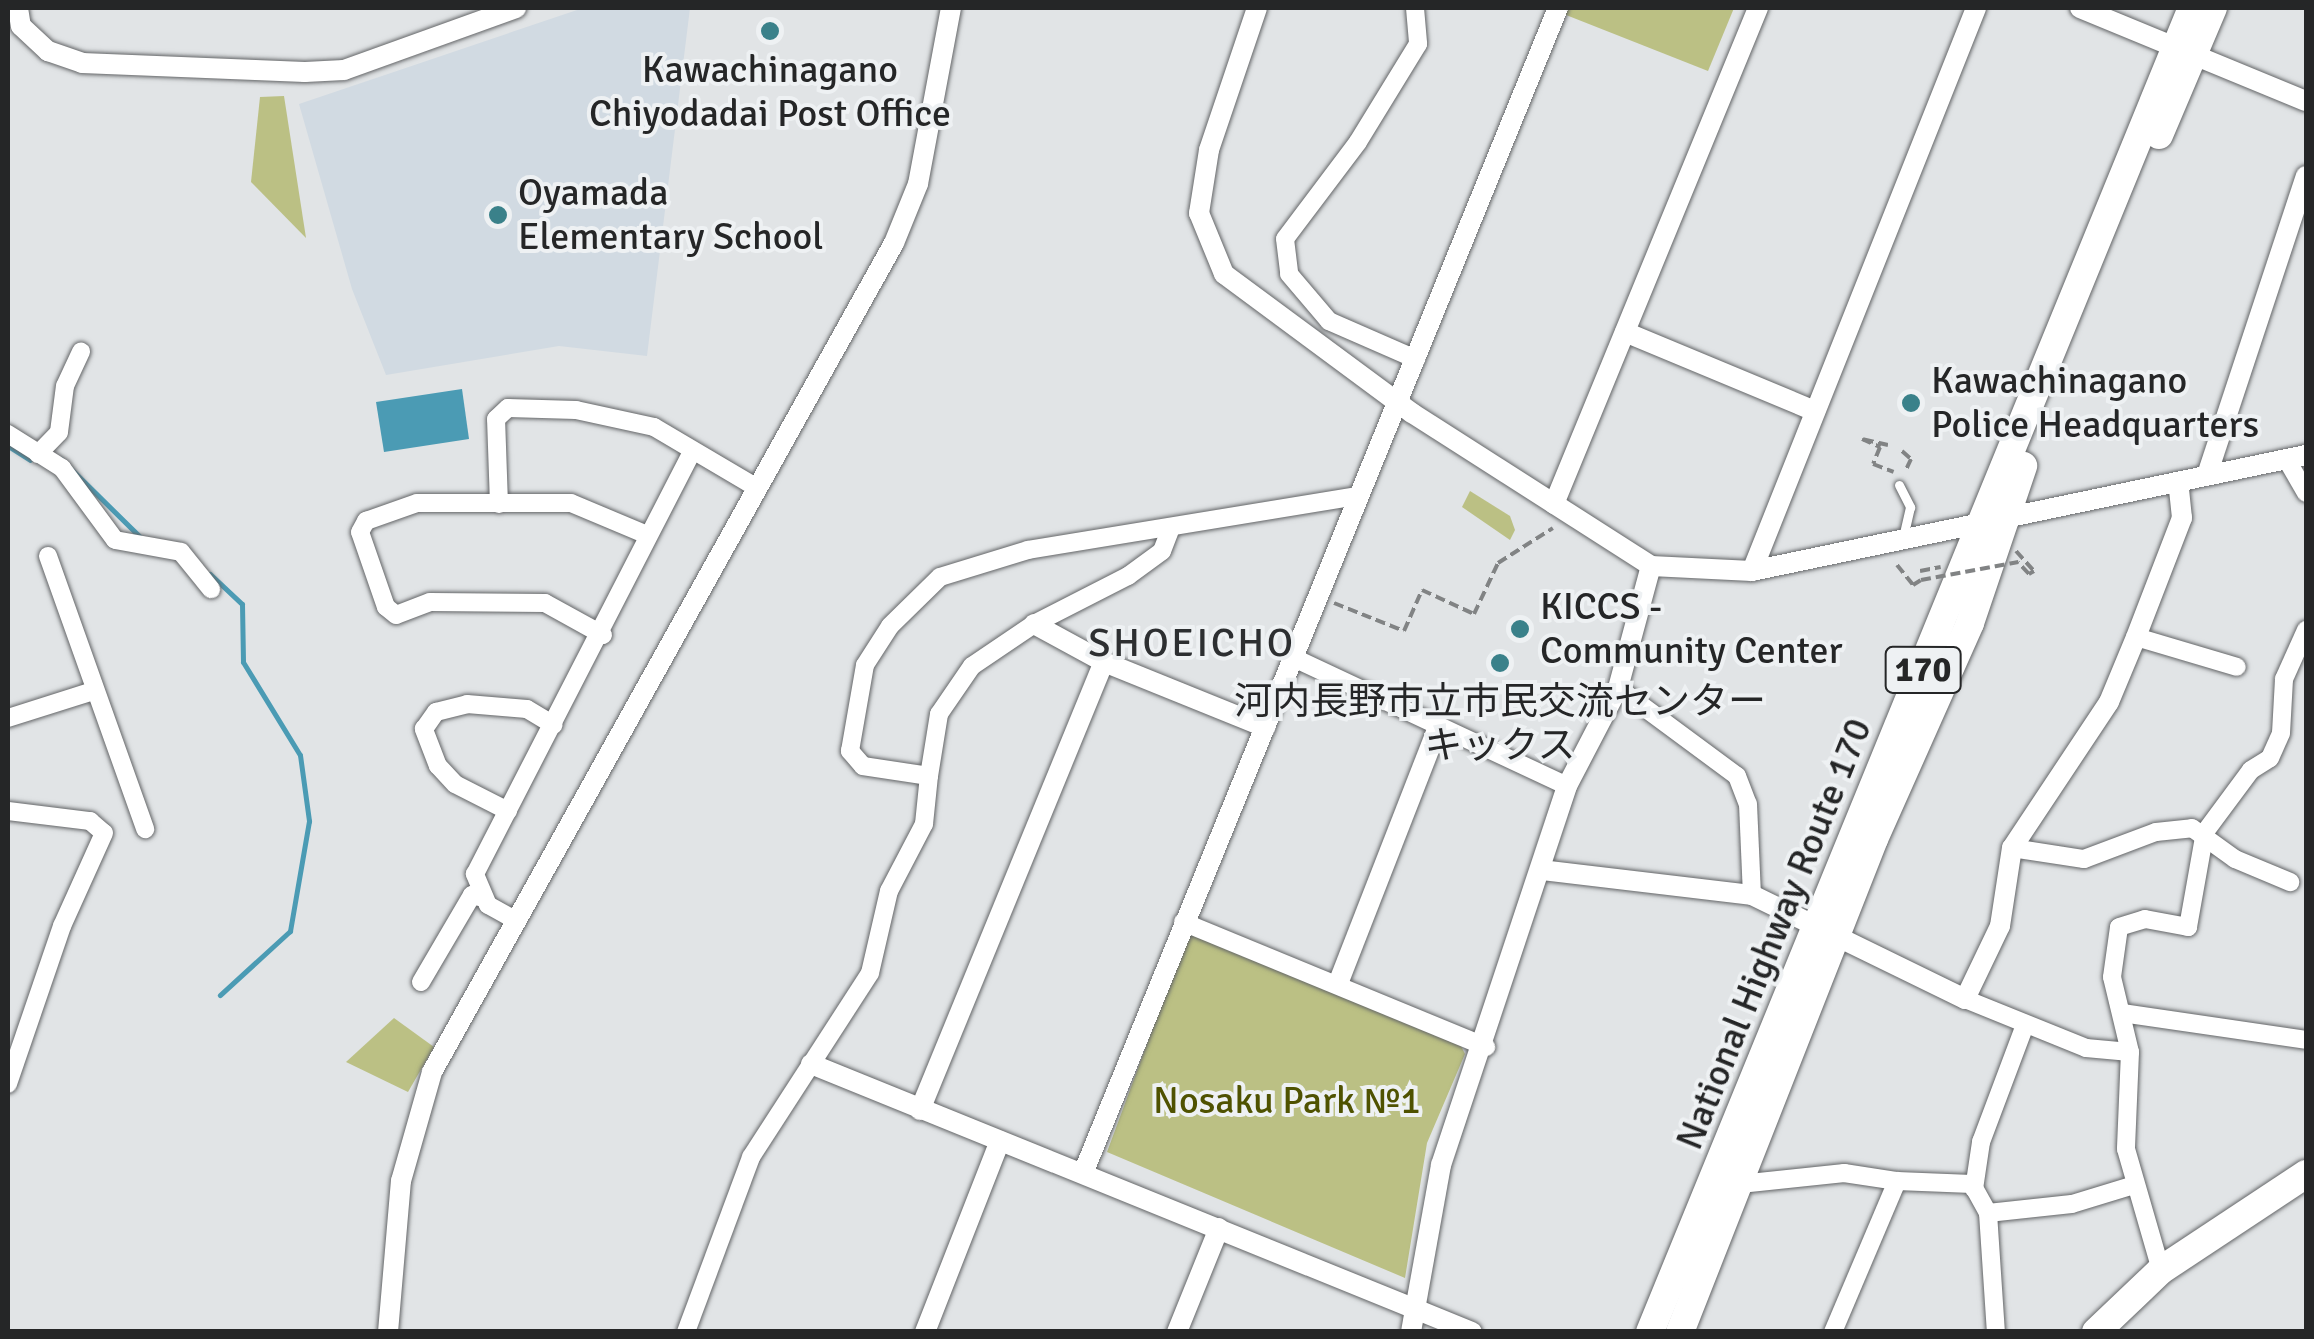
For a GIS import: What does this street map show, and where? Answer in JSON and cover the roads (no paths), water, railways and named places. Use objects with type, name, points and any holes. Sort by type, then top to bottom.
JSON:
[{"type":"highway","name":"National Highway Route 170","points":[[2185,51],[2192,8]]},
{"type":"highway","name":"National Highway Route 170","points":[[1680,1332],[1740,1184],[1828,932],[2185,51],[2213,8]]},
{"type":"highway","name":"National Highway Route 170","points":[[1650,1332],[1755,1053],[1828,932]]},
{"type":"highway","points":[[2096,1332],[2161,1270],[2306,1174]]},
{"type":"street","points":[[18,8],[22,26],[48,51],[82,63],[305,72],[344,70],[516,8]]},
{"type":"street","points":[[388,1332],[401,1181],[432,1072],[894,243],[918,184],[951,8]]},
{"type":"street","points":[[1257,8],[1209,150],[1199,214],[1208,248],[1224,274],[1399,404],[1651,566],[1752,571],[2296,458],[2306,493]]},
{"type":"street","points":[[1415,8],[1418,44],[1358,142],[1285,238],[1289,274],[1329,321],[1416,360]]},
{"type":"street","points":[[1084,1171],[1558,8]]},
{"type":"street","points":[[1554,504],[1758,8]]},
{"type":"street","points":[[1752,571],[1976,8]]},
{"type":"street","points":[[2080,8],[2306,101]]},
{"type":"street","points":[[2207,475],[2306,176]]},
{"type":"street","points":[[1625,332],[1814,411]]},
{"type":"street","points":[[38,454],[59,432],[65,386],[80,352]]},
{"type":"street","points":[[499,504],[496,420],[508,408],[576,410],[654,427],[757,488]]},
{"type":"street","points":[[8,434],[78,488],[100,528],[114,540],[180,552],[211,589]]},
{"type":"street","points":[[484,898],[475,874],[603,635],[647,535],[692,452]]},
{"type":"street","points":[[1966,999],[2000,926],[2012,848],[2109,702],[2136,637],[2182,518],[2178,482]]},
{"type":"street","points":[[929,776],[863,766],[850,751],[865,666],[911,600],[940,577],[1028,550],[1357,496]]},
{"type":"street","points":[[603,635],[545,603],[430,602],[396,615],[386,607],[360,532],[366,521],[418,503],[571,503],[647,535]]},
{"type":"street","points":[[686,1332],[750,1157],[870,973],[890,891],[924,824],[939,714],[954,689],[972,666],[1034,624],[1128,576],[1162,551],[1171,528]]},
{"type":"street","points":[[48,556],[145,830]]},
{"type":"street","points":[[1411,1332],[1420,1310],[1442,1166],[1486,1046],[1567,786],[1618,688],[1651,566]]},
{"type":"street","points":[[1034,624],[1104,662],[1265,726]]},
{"type":"street","points":[[2136,637],[2236,667]]},
{"type":"street","points":[[2161,1270],[2134,1184],[2123,1113],[2130,1052],[2112,978],[2119,928],[2145,920],[2188,927],[2205,832],[2251,770],[2270,758],[2281,733],[2284,679],[2305,637]]},
{"type":"street","points":[[1294,658],[1567,786]]},
{"type":"street","points":[[920,1110],[1104,662]]},
{"type":"street","points":[[1618,688],[1737,776],[1748,804],[1752,895]]},
{"type":"street","points":[[8,718],[93,691]]},
{"type":"street","points":[[508,812],[455,784],[438,766],[424,729],[436,712],[466,704],[527,709],[554,726]]},
{"type":"street","points":[[1339,981],[1438,728]]},
{"type":"street","points":[[8,811],[90,822],[104,832],[62,926],[8,1084]]},
{"type":"street","points":[[2012,848],[2084,860],[2156,832],[2205,832],[2235,858],[2290,882]]},
{"type":"street","points":[[1542,870],[1752,895],[2025,1025],[2086,1048],[2130,1052]]},
{"type":"street","points":[[422,982],[472,896],[484,898],[517,920]]},
{"type":"street","points":[[1183,922],[1339,981],[1486,1046]]},
{"type":"street","points":[[2122,1013],[2306,1040]]},
{"type":"street","points":[[1974,1189],[1981,1142],[2025,1025]]},
{"type":"street","points":[[811,1064],[920,1110],[1084,1171],[1472,1332]]},
{"type":"street","points":[[925,1332],[1000,1140]]},
{"type":"street","points":[[1740,1184],[1844,1173],[1897,1181],[1949,1179],[1974,1189],[1988,1213],[1996,1332]]},
{"type":"street","points":[[1833,1332],[1897,1181]]},
{"type":"street","points":[[1988,1213],[2072,1204],[2134,1184]]},
{"type":"street","points":[[1178,1332],[1219,1228]]},
{"type":"lane","points":[[1902,480],[1910,507],[1903,538]]},
{"type":"water","points":[[462,389],[469,439],[384,452],[376,402]]},
{"type":"waterway","points":[[8,446],[30,460]]},
{"type":"waterway","points":[[61,459],[141,538]]},
{"type":"waterway","points":[[210,574],[242,604],[243,662],[300,755],[309,821],[290,931],[220,995]]},
{"type":"place","name":"Kawachinagano Chiyodadai Post Office","points":[[770,31]]},
{"type":"place","name":"Oyamada Elementary School","points":[[498,215]]},
{"type":"place","name":"Kawachinagano Police Headquarters","points":[[1911,403]]},
{"type":"place","name":"KICCS - Community Center","points":[[1520,629]]},
{"type":"place","name":"河内長野市立市民交流センター キックス","points":[[1500,663]]},
{"type":"district","name":"SHOEICHO","points":[[1192,643]]},
{"type":"park label","name":"Nosaku Park №1","points":[[1287,1101]]}]
